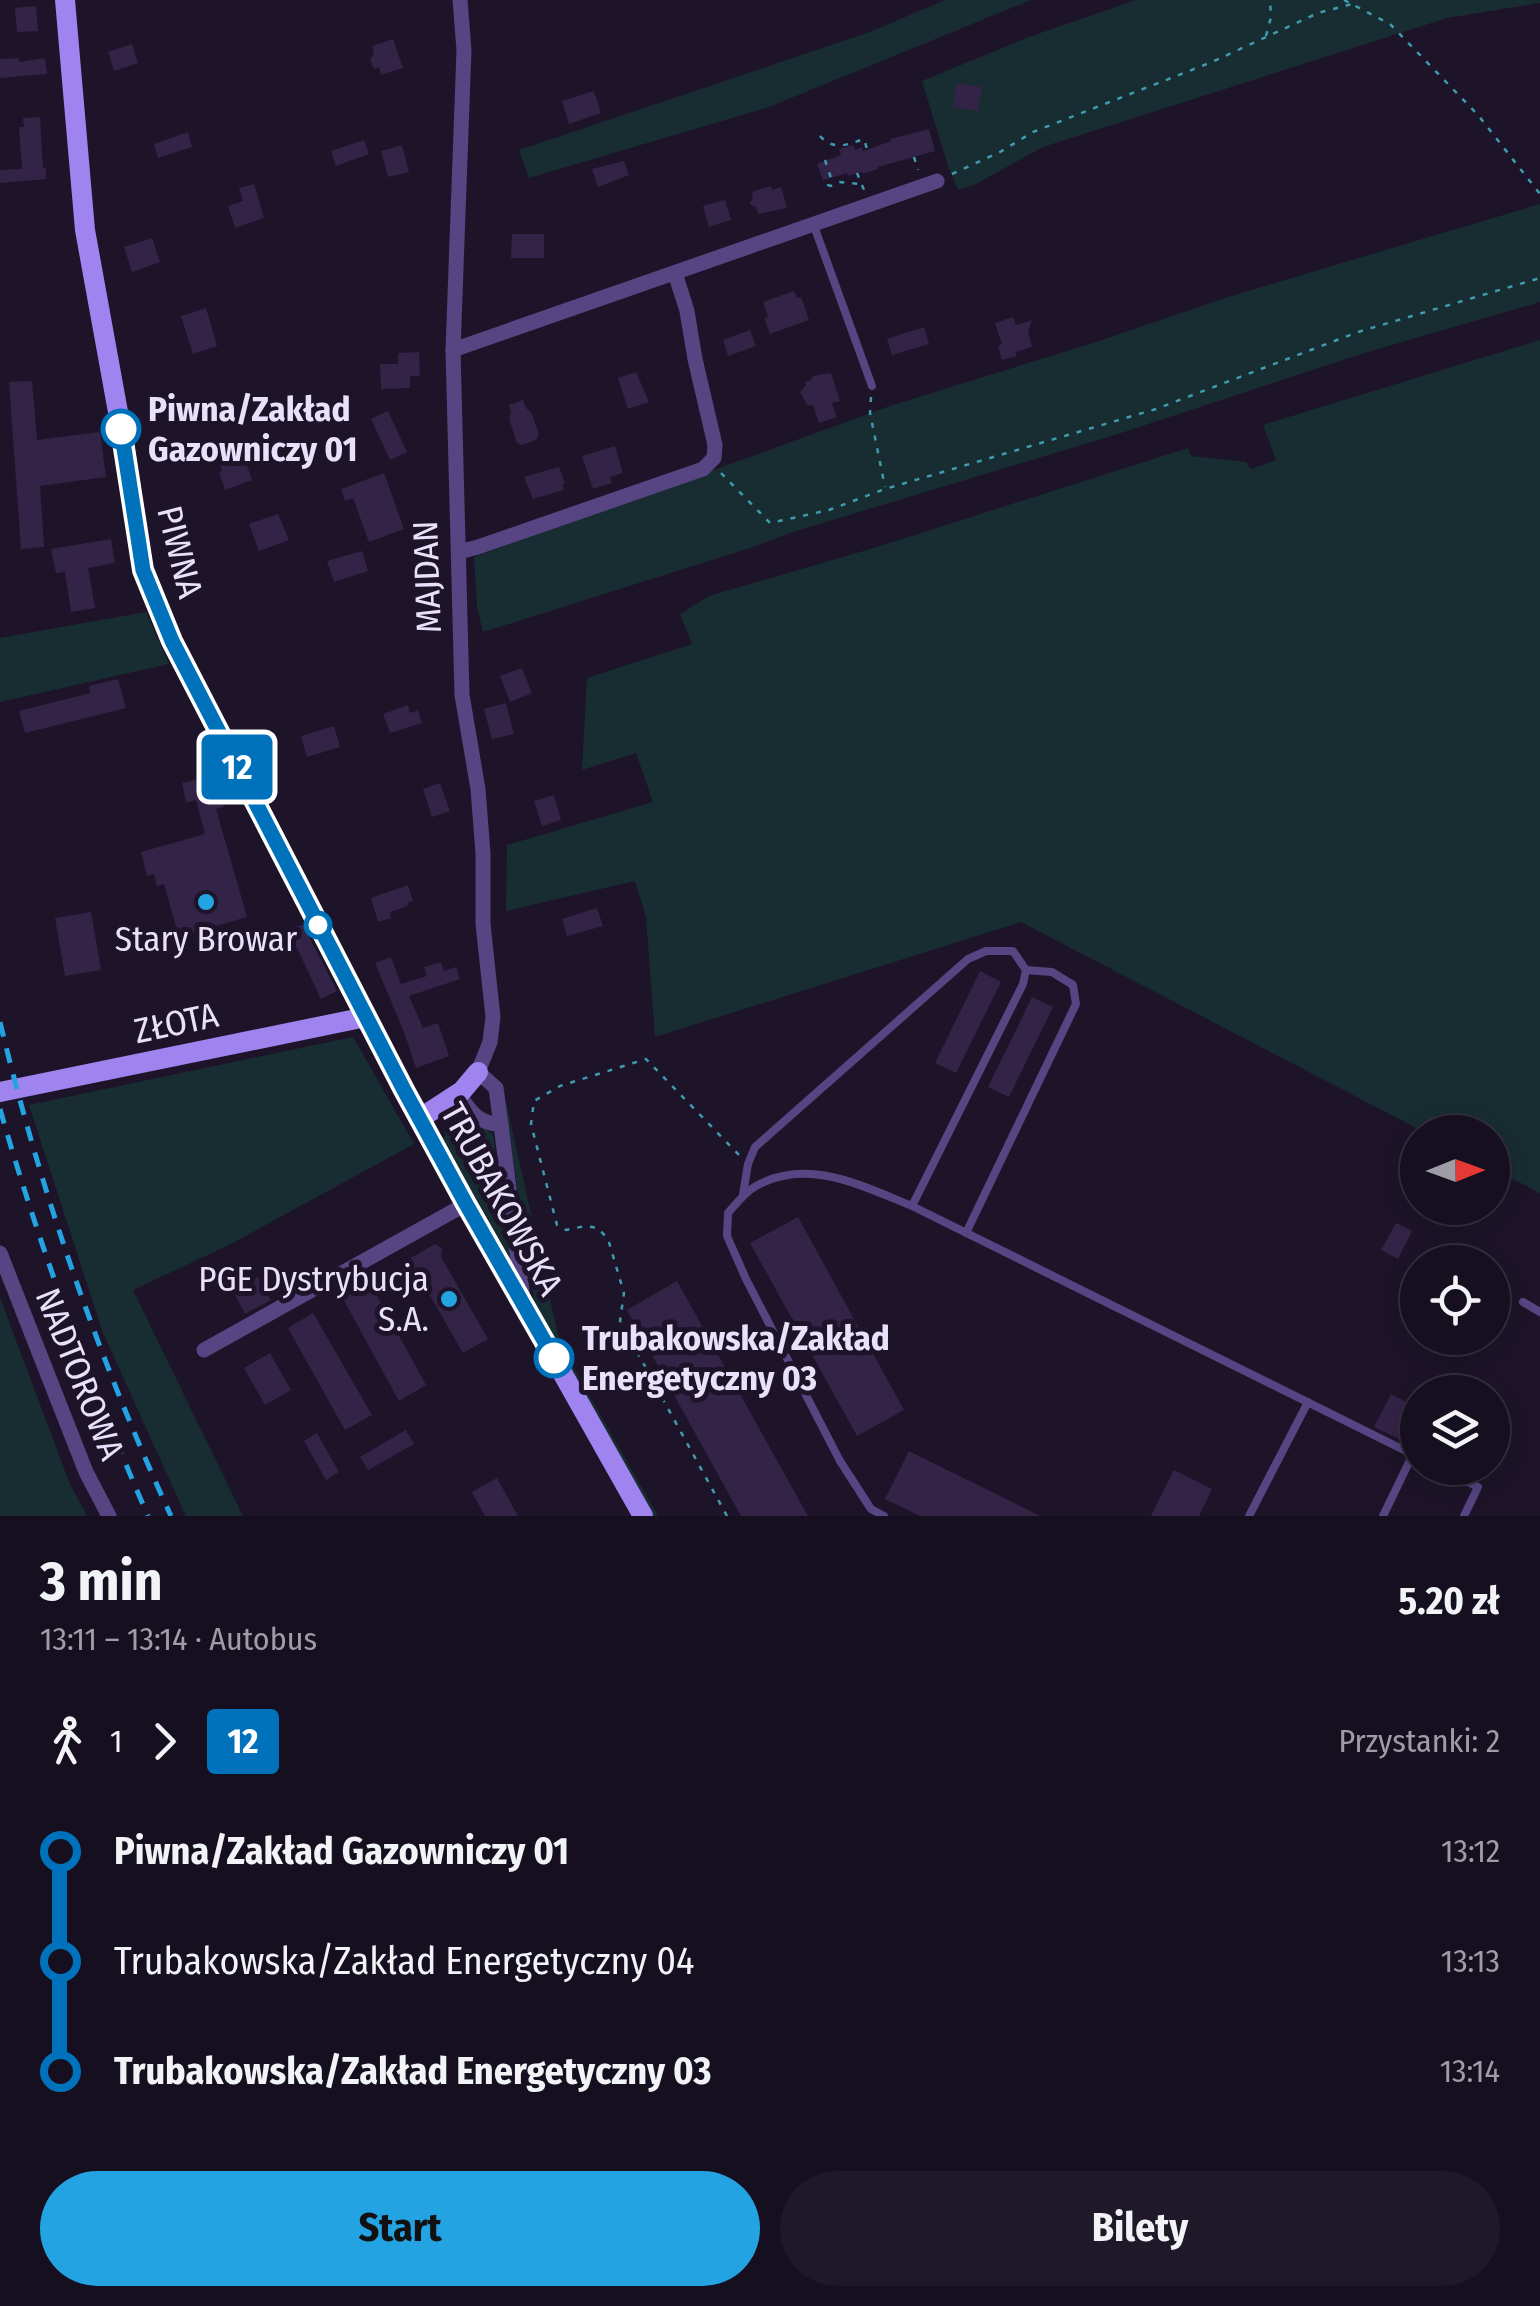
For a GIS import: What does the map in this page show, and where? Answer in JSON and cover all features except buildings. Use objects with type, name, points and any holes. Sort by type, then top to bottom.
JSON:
[{"type":"street","name":"PIWNA","points":[[65,0],[85,230],[143,570],[172,641],[366,1017]]},
{"type":"street","name":"MAJDAN","points":[[419,1119],[458,1093],[478,1072],[490,1042],[493,1017],[483,924],[478,789],[462,694],[453,350],[464,50],[460,0]]},
{"type":"street","points":[[453,350],[938,181]]},
{"type":"street","points":[[459,552],[704,469],[714,458],[716,445],[675,272]]},
{"type":"street","name":"ZŁOTA","points":[[0,1092],[366,1017]]},
{"type":"street","name":"TRUBAKOWSKA","points":[[366,1017],[466,1204],[643,1516]]},
{"type":"street","points":[[478,1072],[496,1088],[525,1307]]},
{"type":"street","points":[[458,1093],[477,1118],[501,1126]]},
{"type":"street","points":[[204,1350],[466,1204]]},
{"type":"street","name":"NADTOROWA","points":[[0,1252],[79,1454],[109,1516]]},
{"type":"lane","points":[[814,226],[872,386]]},
{"type":"lane","points":[[743,1197],[755,1147],[968,959],[986,951],[1013,951],[1026,970],[1023,984],[912,1206]]},
{"type":"lane","points":[[966,1233],[1076,1004],[1072,985],[1052,972],[1026,970]]},
{"type":"lane","points":[[884,1516],[871,1509],[840,1461],[726,1236],[728,1213],[753,1187],[781,1176],[812,1172],[850,1181],[912,1206],[1400,1448]]},
{"type":"lane","points":[[1523,1302],[1540,1312]]},
{"type":"lane","points":[[1249,1516],[1308,1402]]},
{"type":"lane","points":[[1383,1516],[1400,1484]]},
{"type":"lane","points":[[1464,1516],[1476,1485]]},
{"type":"path","points":[[1266,37],[1270,0]]},
{"type":"path","points":[[1344,0],[1390,24],[1478,116],[1540,194]]},
{"type":"path","points":[[938,181],[1033,132],[1212,62],[1318,13],[1352,4]]},
{"type":"path","points":[[820,136],[838,147],[864,139],[867,150]]},
{"type":"path","points":[[914,157],[920,176]]},
{"type":"path","points":[[825,160],[828,185],[860,184]]},
{"type":"path","points":[[714,458],[722,476],[770,523],[829,510],[885,488],[1156,409],[1358,332],[1540,278]]},
{"type":"path","points":[[872,386],[870,413],[885,488]]},
{"type":"path","points":[[727,1516],[620,1321],[624,1293],[608,1239],[598,1228],[566,1230],[557,1225],[531,1124],[534,1100],[560,1086],[646,1060],[748,1164]]},
{"type":"green space","points":[[945,0],[1031,0],[769,107],[529,178],[519,150],[870,32]]},
{"type":"green space","points":[[1136,0],[1540,3],[1447,18],[1043,147],[958,190],[922,81],[1029,37]]},
{"type":"green space","points":[[1540,204],[1540,302],[1361,354],[483,632],[474,557],[890,406],[1228,297]]},
{"type":"green space","points":[[1540,340],[1540,1193],[1510,1178],[1510,1115],[1400,1115],[1400,1119],[1021,922],[655,1037],[646,917],[635,881],[506,911],[507,845],[653,802],[636,753],[582,770],[587,678],[692,644],[680,614],[709,596],[1188,448],[1191,456],[1246,462],[1251,469],[1276,460],[1263,425]]},
{"type":"green space","points":[[146,612],[169,664],[0,702],[0,638]]},
{"type":"green space","points":[[353,1037],[414,1144],[229,1245],[133,1290],[243,1516],[186,1516],[103,1333],[29,1105]]},
{"type":"green space","points":[[502,1084],[560,1344],[658,1516],[652,1516],[535,1307]]},
{"type":"green space","points":[[457,1114],[493,1134],[512,1264],[441,1138],[446,1136],[446,1123]]},
{"type":"green space","points":[[0,1298],[69,1482],[87,1516],[0,1516]]},
{"type":"railway","points":[[0,1022],[34,1149],[74,1274],[119,1396],[171,1516]]},
{"type":"railway","points":[[0,1109],[67,1315],[148,1516]]},
{"type":"bus line","name":"12","points":[[121,429],[143,570],[172,641],[404,1090],[554,1358]]},
{"type":"place","name":"Piwna/Zakład Gazowniczy 01","points":[[121,429]]},
{"type":"place","name":"Stary Browar","points":[[206,902]]},
{"type":"place","name":"PGE Dystrybucja S.A.","points":[[449,1299]]},
{"type":"place","name":"Trubakowska/Zakład Energetyczny 03","points":[[554,1358]]}]
